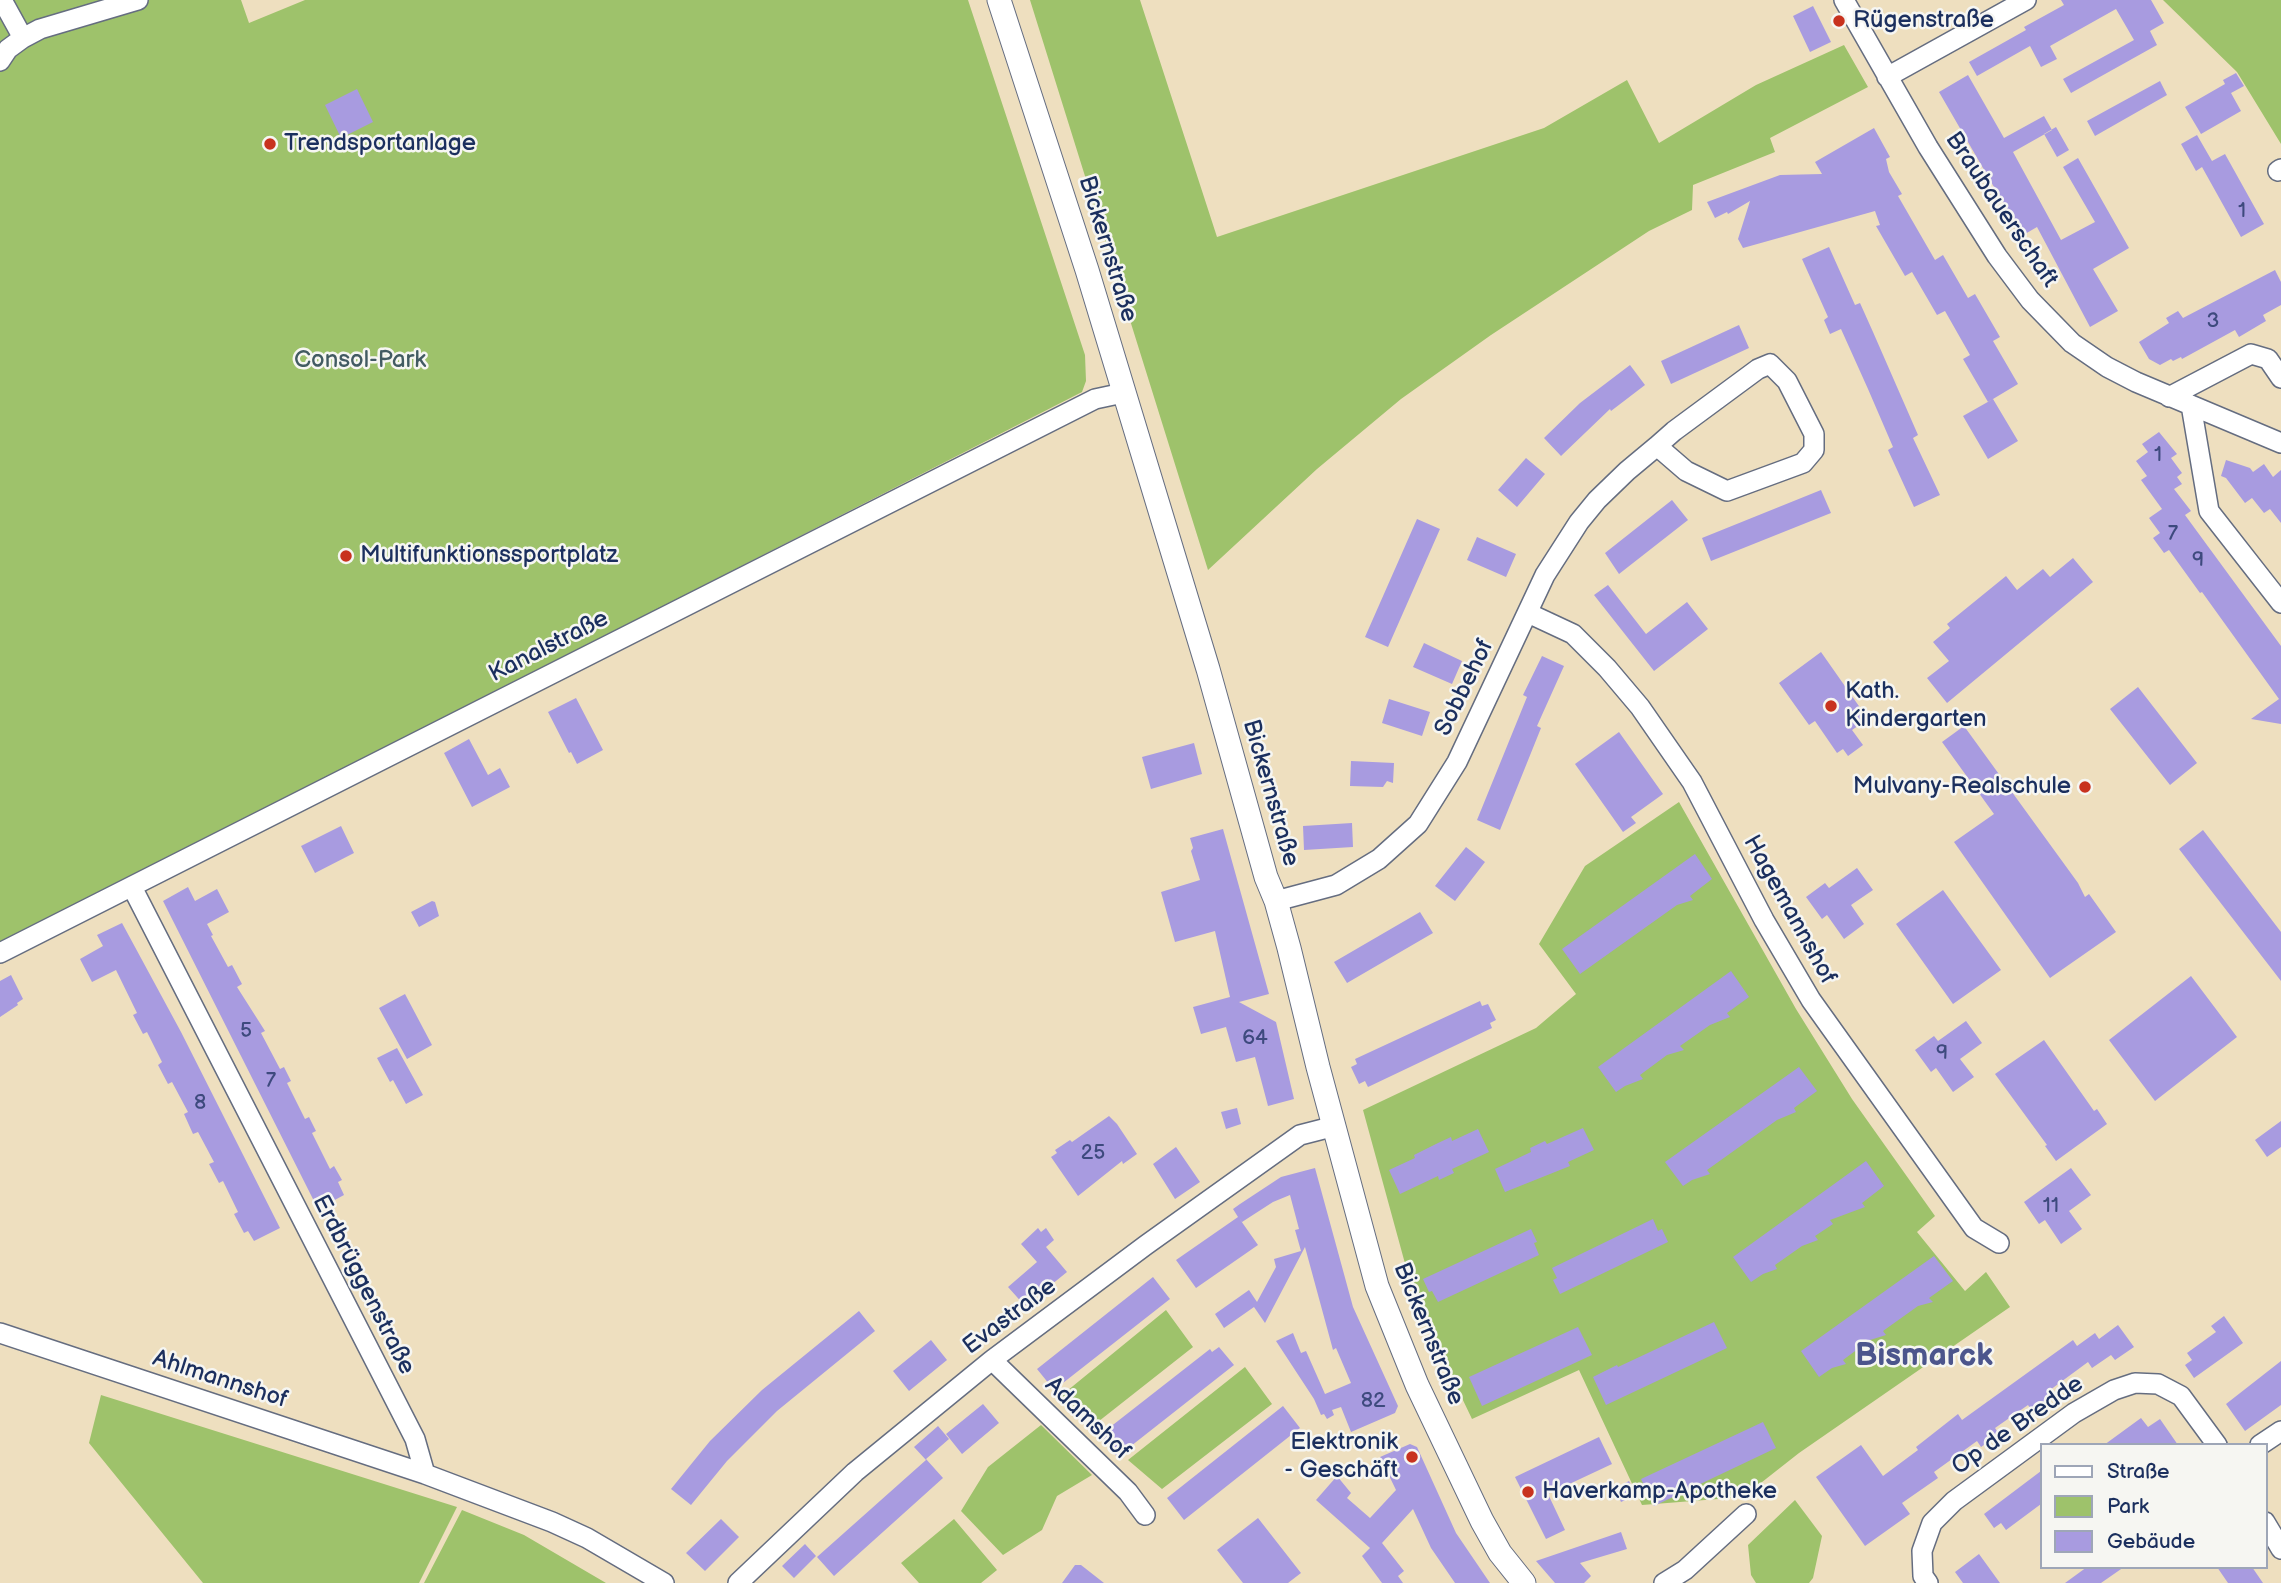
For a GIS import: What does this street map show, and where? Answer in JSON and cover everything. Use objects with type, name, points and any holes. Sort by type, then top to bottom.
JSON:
[{"type":"street","points":[[2,0],[23,38]]},
{"type":"street","points":[[0,61],[8,50],[23,38],[40,29],[138,0]]},
{"type":"street","name":"Bickernstraße","points":[[999,0],[1087,270],[1208,669],[1266,877],[1276,901],[1377,1286],[1417,1385],[1482,1521],[1500,1553],[1524,1583]]},
{"type":"street","name":"Braubauerschaft","points":[[1844,0],[1887,77],[1997,256],[2030,300],[2072,343],[2126,377],[2281,443]]},
{"type":"street","points":[[1887,77],[2026,0]]},
{"type":"street","points":[[2169,397],[2251,354],[2268,359],[2281,378]]},
{"type":"street","name":"Sobbehof","points":[[1276,901],[1336,885],[1379,859],[1418,824],[1457,762],[1545,575],[1579,522],[1607,490],[1674,431],[1758,369],[1770,364],[1787,380],[1814,434],[1814,450],[1803,463],[1727,491],[1686,471],[1657,446]]},
{"type":"street","name":"Kanalstraße","points":[[0,953],[1095,399],[1124,393]]},
{"type":"street","points":[[2191,405],[2209,510],[2281,603]]},
{"type":"street","name":"Hagemannshof","points":[[1528,613],[1573,634],[1607,668],[1640,708],[1692,782],[1781,950],[1811,1000],[1974,1228],[1999,1243]]},
{"type":"street","name":"Erdbrüggenstraße","points":[[132,887],[415,1439],[425,1474]]},
{"type":"street","name":"Evastraße","points":[[738,1583],[855,1472],[992,1360],[1155,1238],[1300,1135],[1335,1126]]},
{"type":"street","name":"Ahlmannshof","points":[[0,1333],[425,1474]]},
{"type":"street","name":"Adamshof","points":[[992,1360],[1128,1492],[1145,1515]]},
{"type":"street","name":"Op de Bredde","points":[[1928,1583],[1923,1576],[1922,1551],[1932,1523],[1954,1501],[2074,1413],[2114,1390],[2135,1383],[2158,1384],[2181,1396],[2216,1443]]},
{"type":"street","points":[[2263,1443],[2281,1431]]},
{"type":"street","points":[[425,1474],[575,1533],[664,1583]]},
{"type":"street","points":[[1664,1583],[1685,1570],[1746,1514]]},
{"type":"street","points":[[2267,1525],[2281,1549]]},
{"type":"green space","name":"Consol-Park","points":[[0,0],[241,0],[249,23],[305,0],[968,0],[1085,355],[1086,381],[1082,392],[0,945]]},
{"type":"green space","points":[[1030,0],[1140,0],[1217,237],[1544,128],[1627,80],[1659,143],[1756,85],[1844,45],[1868,87],[1770,138],[1775,152],[1693,185],[1692,210],[1649,231],[1491,335],[1401,399],[1317,469],[1208,570]]},
{"type":"green space","points":[[2163,0],[2281,0],[2281,144],[2237,72]]},
{"type":"green space","points":[[1679,802],[1796,1009],[1852,1099],[1935,1216],[1917,1232],[1965,1291],[1986,1272],[2010,1307],[1799,1453],[1743,1497],[1642,1505],[1579,1370],[1472,1419],[1415,1300],[1363,1110],[1536,1028],[1576,994],[1539,944],[1585,866]]},
{"type":"green space","points":[[1166,1310],[1193,1347],[1094,1425],[1062,1395]]},
{"type":"green space","points":[[1245,1367],[1272,1404],[1162,1489],[1128,1460]]},
{"type":"green space","points":[[101,1395],[457,1507],[419,1583],[203,1583],[89,1443]]},
{"type":"green space","points":[[1041,1425],[1092,1475],[1057,1496],[1042,1530],[1003,1555],[961,1511],[988,1467]]},
{"type":"green space","points":[[1795,1500],[1822,1536],[1813,1578],[1809,1583],[1756,1583],[1751,1575],[1748,1545]]},
{"type":"green space","points":[[462,1510],[524,1535],[606,1583],[424,1583]]},
{"type":"green space","points":[[954,1519],[997,1570],[981,1583],[919,1583],[901,1563]]},
{"type":"building","points":[[2061,0],[2151,0],[2164,23],[2150,31],[2157,45],[2071,93],[2063,79],[2134,40],[2116,9],[2050,46],[2057,59],[2041,67],[2030,46],[1977,76],[1969,62],[2064,5]]},
{"type":"building","points":[[1813,6],[1831,42],[1810,52],[1793,16]]},
{"type":"building","points":[[2236,73],[2244,86],[2231,93],[2241,111],[2201,134],[2185,107],[2225,84],[2223,80]]},
{"type":"building","points":[[1968,75],[2004,138],[2044,116],[2052,130],[2013,152],[2061,240],[2095,222],[2063,167],[2078,158],[2129,248],[2093,269],[2118,311],[2090,327],[2037,227],[2025,234],[2019,223],[2016,225],[1939,92]]},
{"type":"building","points":[[2160,81],[2167,95],[2095,136],[2087,121]]},
{"type":"building","points":[[357,89],[373,122],[341,138],[325,105]]},
{"type":"building","points":[[2056,127],[2069,150],[2057,157],[2044,134]]},
{"type":"building","points":[[1874,128],[1890,157],[1886,159],[1889,172],[1902,194],[1898,196],[1935,260],[1943,255],[1968,298],[1975,294],[2000,337],[1993,341],[2018,384],[1988,402],[1963,359],[1970,355],[1945,311],[1937,315],[1912,272],[1905,276],[1876,226],[1880,225],[1875,211],[1743,248],[1738,239],[1750,201],[1715,218],[1707,202],[1780,175],[1822,174],[1815,162]]},
{"type":"building","points":[[2197,135],[2212,161],[2225,154],[2264,224],[2241,237],[2202,167],[2196,171],[2181,144]]},
{"type":"building","points":[[1829,247],[1855,305],[1860,303],[1873,332],[1918,435],[1913,438],[1940,495],[1914,507],[1888,450],[1893,447],[1841,329],[1830,334],[1824,320],[1828,317],[1802,259]]},
{"type":"building","points":[[2275,270],[2281,282],[2281,305],[2263,315],[2266,321],[2239,337],[2235,330],[2182,359],[2171,359],[2160,365],[2149,359],[2139,342],[2169,323],[2166,318],[2178,311],[2183,318]]},
{"type":"building","points":[[1739,325],[1749,348],[1671,384],[1661,361]]},
{"type":"building","points":[[1630,365],[1645,385],[1611,411],[1610,409],[1561,456],[1544,438],[1580,403]]},
{"type":"building","points":[[1993,399],[2018,441],[1988,459],[1963,416]]},
{"type":"building","points":[[2159,432],[2177,454],[2171,458],[2182,473],[2177,477],[2182,484],[2174,489],[2191,511],[2185,515],[2281,646],[2281,724],[2251,719],[2279,699],[2202,592],[2200,593],[2169,550],[2164,553],[2153,538],[2160,533],[2149,518],[2162,509],[2141,480],[2147,476],[2136,461],[2148,452],[2142,444]]},
{"type":"building","points":[[1526,458],[1545,474],[1517,507],[1498,490]]},
{"type":"building","points":[[2226,460],[2250,468],[2253,472],[2264,464],[2273,477],[2281,470],[2281,523],[2270,509],[2264,513],[2252,498],[2245,503],[2226,478],[2221,476]]},
{"type":"building","points":[[1821,490],[1831,513],[1711,561],[1702,538]]},
{"type":"building","points":[[1672,500],[1688,520],[1619,574],[1605,553]]},
{"type":"building","points":[[1417,519],[1440,529],[1388,647],[1365,637]]},
{"type":"building","points":[[1477,537],[1516,554],[1506,577],[1467,560]]},
{"type":"building","points":[[2073,558],[2093,582],[1947,703],[1927,678],[1949,661],[1933,642],[1950,628],[1947,624],[2006,576],[2017,590],[2043,569],[2050,577]]},
{"type":"building","points":[[1608,585],[1646,634],[1687,602],[1708,629],[1654,671],[1594,595]]},
{"type":"building","points":[[1424,643],[1462,661],[1452,684],[1413,667]]},
{"type":"building","name":"Kath. Kindergarten","points":[[1821,652],[1868,719],[1852,730],[1863,745],[1848,756],[1843,749],[1837,753],[1815,721],[1809,725],[1779,683]]},
{"type":"building","points":[[1542,656],[1564,666],[1537,726],[1541,728],[1500,830],[1477,820],[1527,697],[1523,695]]},
{"type":"building","points":[[2138,687],[2197,763],[2170,785],[2110,709]]},
{"type":"building","points":[[576,698],[603,750],[577,764],[548,712]]},
{"type":"building","points":[[1389,699],[1430,712],[1422,736],[1382,723]]},
{"type":"building","points":[[1964,726],[2078,883],[2085,897],[2089,894],[2116,932],[2050,978],[1954,842],[1994,814],[1942,742]]},
{"type":"building","points":[[1619,732],[1663,794],[1631,817],[1636,823],[1623,832],[1575,764]]},
{"type":"building","points":[[469,739],[488,775],[500,768],[510,787],[472,807],[444,753]]},
{"type":"building","points":[[1194,743],[1202,774],[1151,789],[1142,757]]},
{"type":"building","points":[[1351,761],[1394,763],[1393,783],[1387,781],[1383,787],[1350,786]]},
{"type":"building","points":[[1352,823],[1353,847],[1304,850],[1303,826]]},
{"type":"building","points":[[341,826],[354,853],[315,873],[301,846]]},
{"type":"building","points":[[1223,829],[1269,994],[1239,1002],[1276,1022],[1294,1099],[1268,1106],[1255,1057],[1236,1062],[1226,1027],[1201,1034],[1193,1007],[1230,997],[1215,931],[1175,942],[1161,892],[1200,880],[1190,838]]},
{"type":"building","points":[[2203,830],[2281,932],[2281,981],[2179,849]]},
{"type":"building","points":[[1466,847],[1485,862],[1455,901],[1435,886]]},
{"type":"building","points":[[1695,854],[1712,879],[1690,896],[1693,900],[1677,905],[1580,974],[1562,949]]},
{"type":"building","points":[[1857,868],[1873,890],[1851,905],[1864,924],[1844,939],[1827,915],[1822,919],[1806,897],[1825,883],[1829,888]]},
{"type":"building","points":[[188,887],[195,901],[217,889],[229,912],[207,924],[213,935],[211,936],[228,967],[232,965],[242,984],[237,987],[265,1031],[261,1033],[280,1069],[284,1067],[291,1081],[287,1083],[305,1119],[309,1117],[316,1131],[312,1133],[330,1169],[334,1166],[342,1180],[338,1182],[344,1195],[318,1209],[163,901]]},
{"type":"building","points":[[1943,890],[2001,970],[1953,1004],[1896,924]]},
{"type":"building","points":[[435,902],[439,916],[419,927],[411,912]]},
{"type":"building","points":[[1420,912],[1433,933],[1347,983],[1334,962]]},
{"type":"building","points":[[122,923],[181,1032],[280,1228],[254,1241],[248,1231],[244,1233],[234,1214],[238,1212],[223,1181],[219,1183],[209,1164],[214,1162],[198,1132],[193,1134],[184,1114],[188,1112],[172,1082],[168,1084],[158,1065],[162,1062],[147,1032],[143,1034],[133,1015],[137,1013],[116,970],[92,982],[80,959],[103,946],[97,935]]},
{"type":"building","points":[[1731,971],[1749,997],[1727,1013],[1730,1017],[1710,1025],[1680,1046],[1684,1050],[1667,1055],[1640,1075],[1643,1079],[1616,1092],[1598,1067]]},
{"type":"building","points":[[11,975],[23,999],[0,1017],[0,981]]},
{"type":"building","points":[[2191,976],[2237,1037],[2155,1101],[2109,1040]]},
{"type":"building","points":[[405,994],[432,1045],[407,1059],[379,1008]]},
{"type":"building","points":[[1480,1001],[1482,1006],[1488,1004],[1496,1020],[1490,1023],[1492,1028],[1368,1087],[1365,1081],[1359,1084],[1351,1067],[1357,1064],[1355,1059]]},
{"type":"building","points":[[1966,1021],[1982,1043],[1960,1059],[1974,1077],[1953,1092],[1936,1068],[1931,1072],[1915,1050],[1934,1036],[1938,1041]]},
{"type":"building","points":[[2044,1040],[2094,1111],[2097,1109],[2107,1124],[2056,1161],[1995,1074]]},
{"type":"building","points":[[397,1048],[423,1095],[406,1104],[377,1058]]},
{"type":"building","points":[[1799,1067],[1817,1091],[1794,1108],[1796,1112],[1777,1120],[1707,1170],[1710,1174],[1683,1186],[1665,1162]]},
{"type":"building","points":[[1237,1108],[1241,1124],[1226,1129],[1221,1112]]},
{"type":"building","points":[[1109,1116],[1137,1154],[1123,1164],[1122,1161],[1078,1196],[1051,1157],[1057,1153],[1055,1150],[1070,1140],[1072,1142]]},
{"type":"building","points":[[2281,1121],[2281,1147],[2267,1157],[2255,1140]]},
{"type":"building","points":[[1583,1128],[1594,1150],[1568,1162],[1570,1166],[1505,1192],[1495,1169],[1531,1152],[1530,1148],[1545,1141],[1547,1144]]},
{"type":"building","points":[[1478,1129],[1489,1152],[1452,1169],[1454,1173],[1439,1180],[1438,1176],[1400,1194],[1389,1170],[1451,1137],[1452,1141]]},
{"type":"building","points":[[1176,1147],[1200,1182],[1175,1199],[1153,1164]]},
{"type":"building","points":[[1866,1161],[1884,1186],[1862,1203],[1865,1207],[1830,1220],[1833,1224],[1815,1236],[1818,1240],[1802,1246],[1775,1265],[1777,1269],[1751,1282],[1733,1257]]},
{"type":"building","points":[[1315,1168],[1353,1307],[1398,1406],[1395,1413],[1351,1432],[1341,1407],[1332,1410],[1334,1415],[1327,1419],[1324,1414],[1321,1415],[1314,1399],[1276,1341],[1293,1333],[1301,1353],[1306,1351],[1325,1394],[1351,1383],[1336,1348],[1333,1350],[1305,1247],[1265,1323],[1254,1307],[1224,1328],[1215,1314],[1249,1290],[1257,1302],[1276,1267],[1274,1259],[1301,1251],[1295,1230],[1299,1229],[1290,1195],[1273,1202],[1242,1222],[1239,1218],[1258,1245],[1196,1288],[1176,1260],[1238,1217],[1233,1209],[1240,1204],[1281,1177]]},
{"type":"building","points":[[2071,1168],[2091,1195],[2069,1211],[2082,1229],[2061,1244],[2045,1220],[2039,1224],[2024,1202]]},
{"type":"building","points":[[1653,1219],[1658,1231],[1662,1229],[1668,1242],[1560,1294],[1553,1280],[1557,1278],[1552,1268]]},
{"type":"building","points":[[1038,1228],[1041,1232],[1046,1228],[1054,1240],[1046,1247],[1067,1272],[1025,1306],[1008,1287],[1037,1262],[1021,1244]]},
{"type":"building","points":[[1531,1229],[1539,1255],[1438,1302],[1432,1291],[1429,1292],[1423,1279]]},
{"type":"building","points":[[1934,1256],[1953,1281],[1929,1298],[1933,1302],[1918,1306],[1883,1331],[1886,1335],[1870,1340],[1843,1360],[1846,1364],[1832,1368],[1819,1377],[1801,1351]]},
{"type":"building","points":[[1153,1277],[1170,1299],[1054,1390],[1037,1369]]},
{"type":"building","points":[[859,1311],[875,1331],[777,1411],[727,1461],[691,1505],[671,1489],[710,1441],[762,1390]]},
{"type":"building","points":[[2224,1316],[2243,1343],[2194,1378],[2185,1365],[2192,1360],[2187,1353],[2216,1332],[2211,1326]]},
{"type":"building","points":[[1714,1322],[1727,1348],[1606,1405],[1593,1377]]},
{"type":"building","points":[[2118,1325],[2134,1347],[2115,1360],[2111,1355],[2092,1368],[2088,1362],[2050,1390],[2054,1396],[2032,1411],[2028,1405],[1995,1428],[1999,1434],[1981,1447],[1977,1441],[1934,1472],[1938,1478],[1902,1503],[1910,1514],[1865,1546],[1816,1477],[1861,1445],[1883,1476],[1918,1450],[1916,1447],[1958,1414],[1962,1420],[2073,1340],[2077,1346],[2095,1333],[2099,1339]]},
{"type":"building","points":[[1578,1327],[1592,1355],[1482,1406],[1469,1377]]},
{"type":"building","points":[[931,1340],[947,1360],[909,1391],[893,1371]]},
{"type":"building","points":[[1219,1347],[1234,1365],[1117,1457],[1100,1435],[1210,1349],[1212,1352]]},
{"type":"building","points":[[2281,1361],[2281,1405],[2245,1431],[2226,1404]]},
{"type":"building","points":[[983,1404],[999,1423],[962,1454],[946,1434]]},
{"type":"building","points":[[1283,1406],[1300,1428],[1184,1520],[1167,1498]]},
{"type":"building","points":[[2141,1418],[2148,1427],[2160,1419],[2177,1443],[2107,1443]]},
{"type":"building","points":[[1763,1422],[1776,1448],[1654,1506],[1641,1479]]},
{"type":"building","points":[[938,1426],[949,1439],[926,1459],[943,1478],[834,1576],[817,1557],[926,1460],[914,1447]]},
{"type":"building","points":[[1599,1437],[1612,1464],[1548,1494],[1565,1530],[1546,1539],[1515,1477]]},
{"type":"building","points":[[1410,1444],[1417,1447],[1456,1533],[1490,1583],[1455,1583],[1431,1548],[1413,1509],[1382,1543],[1404,1571],[1398,1576],[1403,1583],[1382,1583],[1362,1556],[1370,1548],[1316,1500],[1337,1476],[1351,1493],[1347,1498],[1370,1518],[1396,1490],[1380,1457]]},
{"type":"building","points":[[2039,1473],[2039,1505],[2006,1530],[2001,1523],[1994,1528],[1984,1514]]},
{"type":"building","points":[[1629,1481],[1636,1495],[1621,1502],[1615,1488]]},
{"type":"building","points":[[1258,1518],[1301,1573],[1288,1583],[1243,1583],[1217,1550]]},
{"type":"building","points":[[721,1519],[739,1537],[705,1571],[686,1553]]},
{"type":"building","points":[[1621,1532],[1627,1549],[1580,1563],[1591,1576],[1584,1583],[1555,1583],[1536,1561]]},
{"type":"building","points":[[805,1544],[816,1556],[794,1578],[782,1566]]},
{"type":"building","points":[[1979,1554],[2000,1583],[1963,1583],[1955,1572]]},
{"type":"building","points":[[1075,1565],[1081,1565],[1104,1583],[1062,1583]]},
{"type":"building","points":[[2084,1569],[2121,1569],[2101,1583],[2065,1583]]},
{"type":"building","points":[[2218,1569],[2253,1569],[2263,1583],[2228,1583]]},
{"type":"place","name":"Rügenstraße","points":[[1839,21]]},
{"type":"place","name":"Trendsportanlage","points":[[270,144]]},
{"type":"place","name":"Multifunktionssportplatz","points":[[346,556]]},
{"type":"place","name":"Kath. Kindergarten","points":[[1831,706]]},
{"type":"place","name":"Mulvany-Realschule","points":[[2085,787]]},
{"type":"place","name":"Elektronik - Geschäft","points":[[1412,1457]]},
{"type":"place","name":"Haverkamp-Apotheke","points":[[1528,1492]]},
{"type":"district","name":"Bismarck","points":[[1924,1357]]}]
